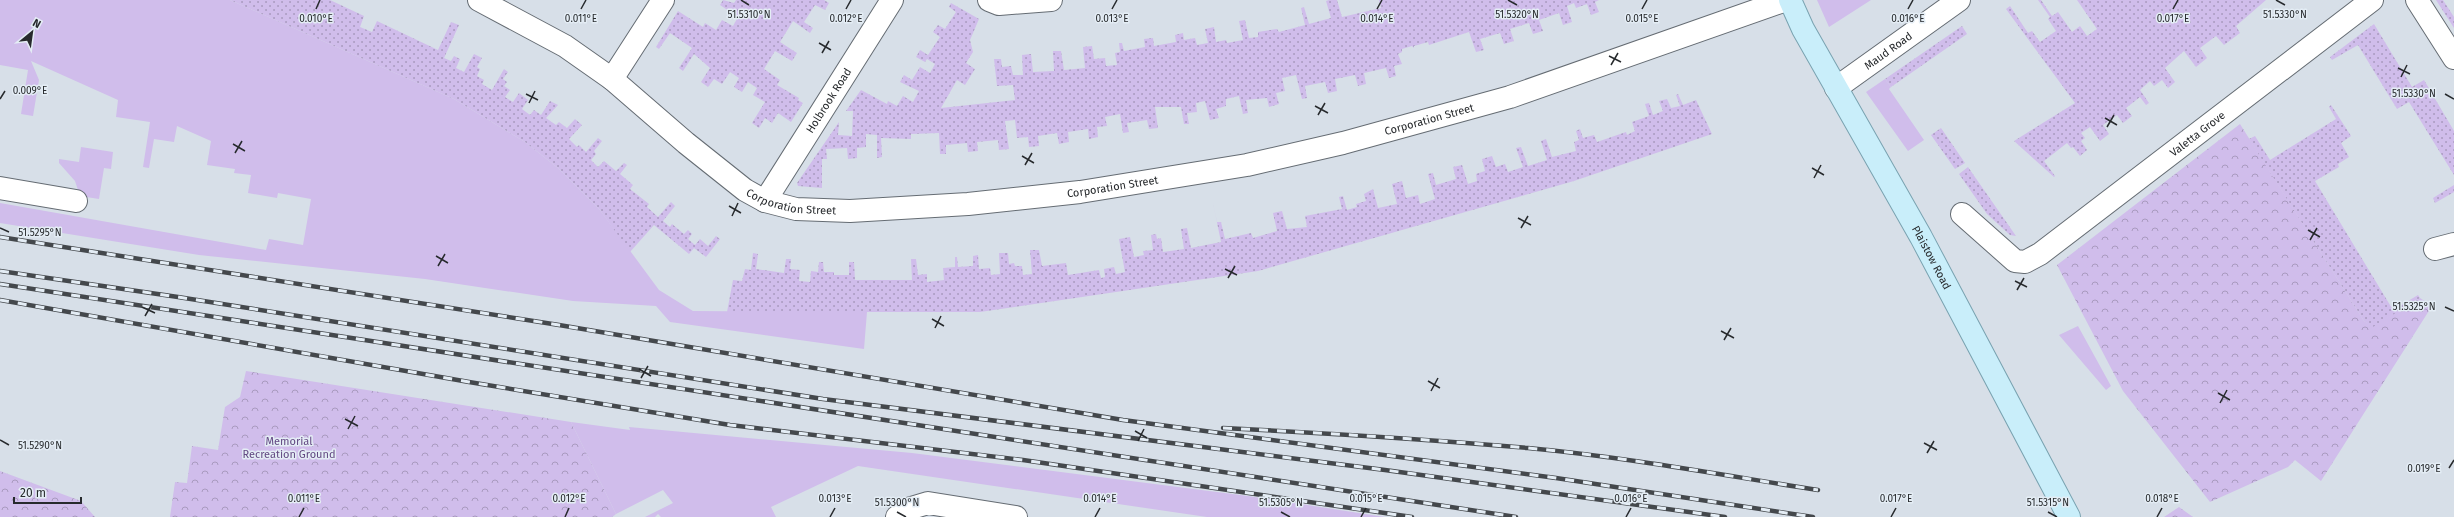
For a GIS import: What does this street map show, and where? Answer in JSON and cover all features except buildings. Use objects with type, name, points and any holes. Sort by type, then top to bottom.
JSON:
[{"type":"main road","name":"Plaistow Road","points":[[1790,0],[1836,88],[1921,237],[2069,517]]},
{"type":"street","name":"Corporation Street","points":[[479,0],[559,42],[612,79],[745,190],[765,201],[796,209],[850,211],[968,204],[1080,192],[1247,165],[1343,143],[1510,96],[1786,0]]},
{"type":"street","points":[[612,79],[663,0]]},
{"type":"street","name":"Holbrook Road","points":[[765,201],[892,0]]},
{"type":"street","points":[[989,0],[999,4],[1051,0]]},
{"type":"street","name":"Maud Road","points":[[1836,88],[1958,0]]},
{"type":"street","name":"Valetta Grove","points":[[1962,214],[2015,261],[2020,262],[2029,260],[2056,244],[2372,0]]},
{"type":"street","points":[[2417,0],[2454,58]]},
{"type":"street","points":[[0,188],[76,201]]},
{"type":"street","points":[[897,517],[908,508],[928,503],[1016,517]]},
{"type":"green space","points":[[0,0],[230,0],[454,99],[525,142],[558,168],[600,210],[659,290],[693,311],[867,312],[864,349],[670,322],[656,306],[573,301],[425,279],[199,255],[0,223],[0,203],[266,250],[269,239],[303,245],[311,199],[278,193],[277,198],[248,193],[251,175],[234,173],[235,169],[207,165],[211,141],[177,126],[174,142],[154,139],[149,168],[143,167],[150,122],[116,117],[118,100],[31,61],[39,80],[33,116],[21,114],[28,70],[0,65]]},
{"type":"green space","points":[[230,0],[330,0],[364,16],[360,27],[372,32],[377,21],[438,50],[451,22],[459,25],[444,58],[451,61],[454,56],[460,59],[456,68],[464,72],[474,54],[482,58],[477,67],[480,69],[477,76],[484,80],[482,84],[492,90],[504,69],[508,72],[503,79],[507,82],[504,86],[510,90],[505,97],[513,102],[519,93],[528,100],[522,109],[530,115],[534,110],[541,115],[550,101],[558,105],[546,118],[556,125],[559,122],[567,128],[575,119],[582,125],[569,139],[577,147],[579,145],[586,152],[598,138],[602,141],[594,151],[596,154],[591,160],[598,167],[604,161],[616,171],[624,163],[627,165],[620,174],[633,185],[630,189],[649,204],[647,207],[658,217],[671,202],[675,206],[663,221],[670,227],[672,224],[684,234],[688,230],[692,234],[688,239],[695,245],[700,239],[708,246],[716,236],[720,239],[706,257],[694,248],[689,254],[654,225],[630,252],[600,210],[558,168],[525,142],[454,99]]},
{"type":"green space","points":[[723,0],[734,3],[736,0],[824,0],[829,3],[825,10],[815,5],[804,22],[813,28],[810,33],[793,21],[780,42],[797,53],[792,61],[775,51],[764,69],[780,80],[777,85],[799,98],[798,100],[803,103],[791,122],[778,113],[772,123],[765,118],[759,128],[752,123],[765,102],[753,95],[757,88],[748,82],[742,92],[734,87],[739,78],[730,72],[722,84],[714,79],[708,87],[701,82],[710,68],[694,54],[683,71],[679,68],[692,48],[670,33],[659,49],[656,47],[678,11],[703,27],[705,23],[716,30],[722,20],[733,26],[738,17],[720,5]]},
{"type":"green space","points":[[1337,0],[1342,17],[1381,8],[1379,0],[1599,0],[1595,2],[1599,12],[1591,15],[1587,4],[1576,8],[1574,3],[1567,6],[1572,22],[1563,25],[1559,13],[1539,20],[1543,31],[1533,34],[1529,23],[1510,29],[1514,41],[1504,44],[1500,33],[1480,39],[1484,50],[1476,52],[1469,32],[1429,45],[1428,42],[1414,46],[1414,48],[1412,46],[1402,49],[1402,52],[1398,54],[1402,64],[1394,66],[1396,76],[1389,78],[1386,68],[1364,73],[1366,84],[1358,86],[1355,75],[1335,79],[1337,91],[1328,93],[1325,82],[1305,86],[1307,98],[1302,99],[1296,75],[1282,78],[1285,91],[1276,93],[1279,104],[1269,107],[1267,98],[1246,100],[1248,113],[1243,114],[1239,96],[1226,99],[1226,106],[1216,109],[1219,118],[1210,120],[1205,101],[1196,103],[1197,112],[1187,113],[1189,124],[1184,124],[1181,107],[1155,107],[1158,128],[1149,129],[1147,120],[1127,123],[1129,132],[1123,133],[1120,114],[1105,117],[1107,126],[1097,127],[1098,137],[1089,139],[1088,129],[1068,132],[1069,142],[1059,144],[1057,133],[1038,136],[1039,146],[1029,147],[1028,137],[1017,138],[1015,120],[1005,121],[1009,149],[999,150],[998,140],[977,142],[978,151],[968,152],[967,143],[946,145],[946,154],[940,154],[939,133],[911,134],[911,139],[881,138],[882,157],[877,158],[877,135],[866,134],[866,147],[857,148],[857,158],[848,159],[847,148],[826,149],[827,159],[822,159],[822,188],[798,186],[797,183],[839,122],[838,135],[852,136],[853,111],[846,111],[861,90],[887,104],[888,101],[897,106],[903,96],[913,102],[919,91],[900,82],[904,75],[912,80],[920,67],[930,73],[935,64],[927,59],[925,62],[916,57],[920,50],[928,55],[940,37],[933,32],[938,25],[945,29],[956,12],[949,7],[951,3],[979,19],[970,40],[973,52],[966,63],[975,69],[965,85],[957,80],[941,108],[1015,100],[1013,85],[997,86],[994,59],[1001,59],[1002,67],[1011,66],[1013,75],[1023,75],[1022,55],[1031,54],[1033,72],[1054,71],[1053,51],[1061,51],[1064,70],[1085,68],[1083,47],[1092,46],[1094,59],[1105,58],[1106,66],[1117,65],[1115,53],[1120,52],[1119,43],[1122,43],[1124,51],[1145,47],[1144,39],[1153,38],[1154,46],[1176,42],[1175,35],[1183,33],[1184,40],[1195,38],[1197,45],[1208,43],[1205,29],[1214,27],[1216,42],[1226,40],[1227,43],[1243,40],[1239,21],[1245,20],[1249,38],[1258,37],[1258,32],[1277,29],[1279,32],[1305,25],[1301,8],[1304,7],[1309,24],[1331,18],[1326,1]]},
{"type":"green space","points":[[1817,0],[1871,0],[1829,27]]},
{"type":"green space","points":[[2038,0],[2041,0],[2052,16],[2058,12],[2072,32],[2080,26],[2087,36],[2097,29],[2077,0],[2266,0],[2236,26],[2240,33],[2224,45],[2216,36],[2200,48],[2207,58],[2196,67],[2184,51],[2165,68],[2175,82],[2168,88],[2162,80],[2154,86],[2150,81],[2140,90],[2149,103],[2146,105],[2140,97],[2126,108],[2132,116],[2123,123],[2117,115],[2103,125],[2109,134],[2100,141],[2090,127],[2081,133],[2085,138],[2081,141],[2087,150],[2080,156],[2073,147],[2071,148],[2067,143],[2044,161],[2055,176],[2054,177],[2014,141],[2075,103],[2006,9],[2010,6],[2028,33],[2032,31],[2040,42],[2056,31],[2048,19],[2050,17]]},
{"type":"green space","points":[[2436,0],[2443,0],[2454,17],[2454,28]]},
{"type":"green space","points":[[2374,24],[2412,87],[2424,80],[2454,131],[2454,175],[2409,102],[2397,109],[2358,45],[2332,60],[2330,57]]},
{"type":"green space","points":[[1962,26],[1967,34],[1891,87],[1885,79]]},
{"type":"green space","points":[[1885,79],[1891,87],[1889,89],[1924,140],[1908,151],[1866,92]]},
{"type":"green space","points":[[1678,94],[1683,105],[1696,100],[1712,134],[1574,181],[1258,271],[980,312],[727,312],[733,280],[742,281],[745,269],[751,270],[753,253],[758,254],[756,269],[784,273],[786,259],[791,259],[790,269],[800,270],[799,281],[810,282],[811,271],[818,272],[819,262],[823,262],[824,272],[834,272],[834,275],[849,275],[849,262],[854,262],[855,280],[912,280],[911,259],[916,259],[918,275],[927,274],[927,282],[944,280],[943,268],[955,267],[955,257],[957,257],[958,267],[973,266],[973,256],[978,255],[979,269],[990,268],[991,275],[1000,274],[999,253],[1008,253],[1009,264],[1014,263],[1015,266],[1022,266],[1023,275],[1032,274],[1030,250],[1039,250],[1042,266],[1066,263],[1068,275],[1099,270],[1101,278],[1105,277],[1104,269],[1114,267],[1116,274],[1125,272],[1119,239],[1130,237],[1134,257],[1144,255],[1143,251],[1153,250],[1151,235],[1156,234],[1157,239],[1161,238],[1163,252],[1184,249],[1181,229],[1187,228],[1191,248],[1221,242],[1212,198],[1217,222],[1221,222],[1225,239],[1251,233],[1253,238],[1277,231],[1273,213],[1282,211],[1287,229],[1307,227],[1305,216],[1342,209],[1339,197],[1343,196],[1347,210],[1357,207],[1356,204],[1366,201],[1364,194],[1373,189],[1378,208],[1397,204],[1392,184],[1402,181],[1406,198],[1418,195],[1420,204],[1435,199],[1428,174],[1433,173],[1436,185],[1456,179],[1453,167],[1462,165],[1468,184],[1477,181],[1476,174],[1485,171],[1482,159],[1492,156],[1496,167],[1505,164],[1508,172],[1523,167],[1516,148],[1521,147],[1528,166],[1547,160],[1541,141],[1546,139],[1552,157],[1576,151],[1574,142],[1579,140],[1576,131],[1580,129],[1583,138],[1594,135],[1597,142],[1626,132],[1627,135],[1635,131],[1632,122],[1649,116],[1645,104],[1649,103],[1653,115],[1663,111],[1659,101],[1667,99],[1671,108],[1680,106],[1676,95]]},
{"type":"green space","points":[[2331,105],[2351,136],[2341,143],[2349,157],[2338,164],[2339,167],[2315,181],[2393,310],[2418,295],[2420,298],[2373,327],[2364,321],[2249,139],[2255,136],[2270,160],[2336,119],[2329,107]]},
{"type":"green space","points":[[2240,124],[2364,321],[2373,326],[2420,298],[2432,306],[2321,481],[2295,460],[2288,467],[2210,502],[2123,391],[2057,265]]},
{"type":"green space","points":[[1941,128],[1965,163],[1955,169],[1931,135]]},
{"type":"green space","points":[[81,147],[113,152],[111,169],[104,168],[99,199],[80,196],[75,181],[59,163],[59,159],[79,162]]},
{"type":"green space","points":[[1968,167],[2016,236],[2010,235],[1987,214],[1959,174]]},
{"type":"green space","points":[[2454,185],[2454,192],[2435,203],[2433,198]]},
{"type":"green space","points":[[2078,326],[2111,386],[2106,390],[2059,335]]},
{"type":"green space","name":"Memorial Recreation Ground","points":[[246,371],[571,422],[616,514],[612,517],[170,517],[175,482],[187,483],[192,446],[218,450],[225,407],[240,397]]},
{"type":"green space","points":[[571,422],[630,430],[629,427],[912,453],[1248,496],[1385,517],[1207,517],[858,466],[771,507],[776,517],[661,517],[658,514],[655,517],[645,517],[673,503],[663,490],[616,514]]},
{"type":"green space","points":[[0,471],[81,501],[95,517],[0,517]]},
{"type":"green space","points":[[2179,507],[2193,517],[2164,517]]},
{"type":"railway","points":[[0,237],[559,325],[1123,420],[1556,478],[1813,517]]},
{"type":"railway","points":[[0,271],[178,297],[823,399],[1385,470],[1725,517]]},
{"type":"railway","points":[[0,284],[1516,517]]},
{"type":"railway","points":[[0,300],[469,382],[730,425],[1023,460],[1412,517]]},
{"type":"railway","points":[[1223,428],[1414,439],[1528,448],[1601,456],[1818,490]]}]
